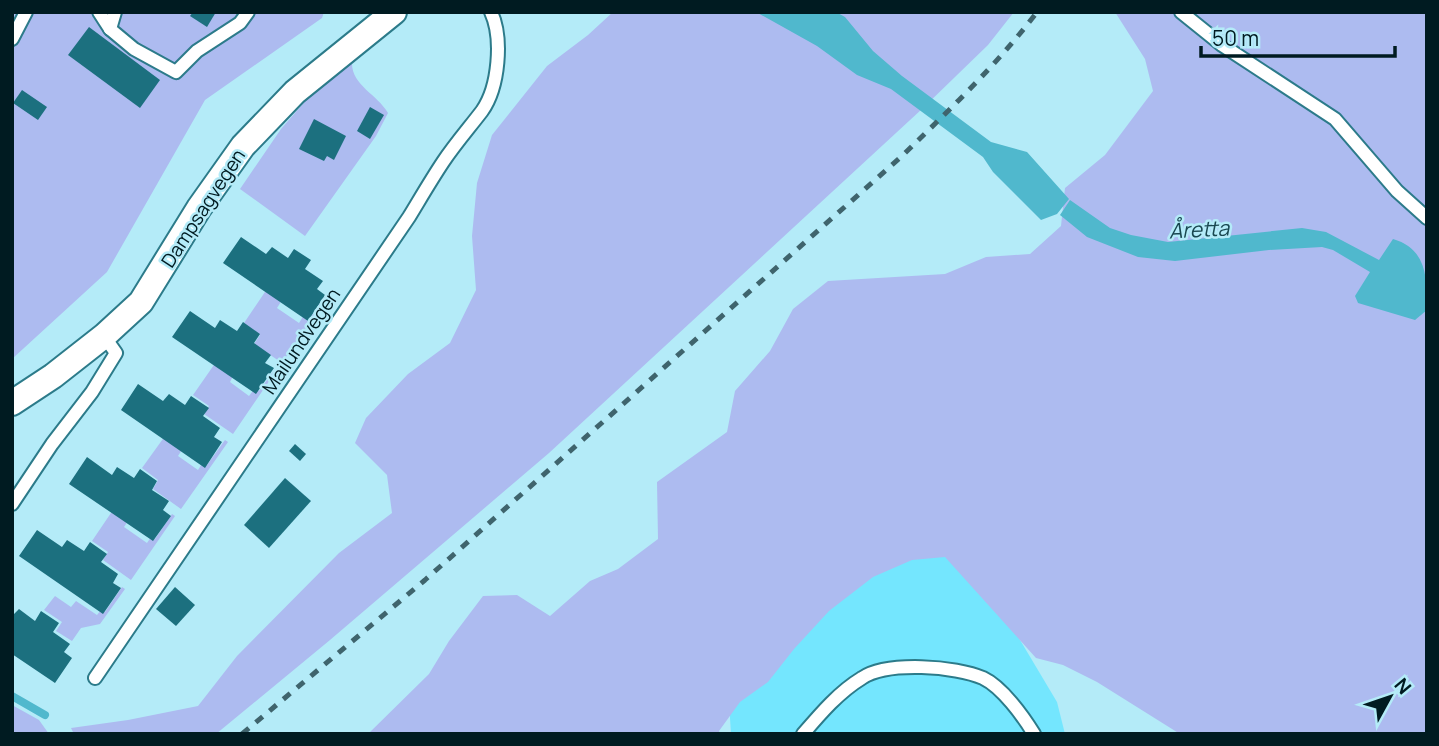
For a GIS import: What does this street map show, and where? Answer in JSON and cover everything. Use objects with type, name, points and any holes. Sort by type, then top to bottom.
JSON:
[{"type":"street","name":"Dampsagvegen","points":[[12,403],[53,376],[104,336],[141,302],[243,146],[295,92],[394,12]]},
{"type":"lane","points":[[12,38],[26,12]]},
{"type":"lane","points":[[99,12],[110,29],[134,49],[176,72],[197,51],[240,23],[248,12]]},
{"type":"lane","points":[[110,29],[115,12]]},
{"type":"lane","name":"Mailundvegen","points":[[95,677],[409,217],[442,164],[484,108],[495,76],[499,49],[495,20],[491,12]]},
{"type":"lane","points":[[1181,12],[1222,45],[1335,119],[1388,181],[1427,218]]},
{"type":"lane","points":[[12,504],[52,444],[92,393],[116,353],[104,336]]},
{"type":"lane","points":[[803,734],[831,702],[864,676],[911,665],[951,669],[985,679],[1011,701],[1034,734]]},
{"type":"shaded area","points":[[12,12],[324,12],[322,18],[205,100],[107,272],[12,359]]},
{"type":"shaded area","points":[[613,12],[1014,12],[988,45],[922,109],[549,453],[216,734],[74,734],[71,728],[198,706],[237,656],[339,553],[392,513],[387,475],[355,443],[366,418],[408,374],[450,343],[476,290],[472,236],[477,183],[492,135],[547,66]]},
{"type":"shaded area","points":[[756,12],[836,12],[845,17],[873,51],[902,76],[991,142],[1027,152],[1069,199],[1057,214],[1041,220],[993,172],[983,157],[891,89],[857,75],[817,46]]},
{"type":"shaded area","points":[[1115,12],[1427,12],[1427,734],[1180,734],[1097,682],[1063,665],[1036,658],[945,557],[912,560],[873,577],[829,611],[768,682],[740,702],[719,731],[720,734],[368,734],[429,674],[449,641],[483,596],[517,595],[550,616],[590,581],[618,569],[658,539],[657,482],[727,432],[735,391],[770,351],[793,309],[828,281],[945,274],[986,257],[1030,254],[1061,226],[1065,188],[1105,155],[1153,91],[1145,59]]},
{"type":"shaded area","points":[[352,62],[360,83],[388,113],[376,136],[305,236],[240,189],[281,129],[308,98]]},
{"type":"shaded area","points":[[1070,200],[1110,228],[1168,242],[1302,228],[1326,232],[1379,260],[1393,239],[1405,244],[1419,258],[1427,288],[1427,310],[1415,320],[1358,303],[1355,296],[1370,272],[1333,250],[1322,247],[1175,261],[1138,257],[1087,237],[1060,215]]},
{"type":"shaded area","points":[[267,289],[282,300],[277,308],[299,323],[304,315],[310,319],[326,295],[328,297],[282,363],[254,344],[260,335],[244,323]]},
{"type":"shaded area","points":[[216,362],[234,374],[230,382],[249,396],[255,388],[259,391],[275,369],[276,371],[233,434],[204,414],[209,406],[193,395]]},
{"type":"shaded area","points":[[165,436],[183,448],[178,456],[198,470],[203,462],[207,465],[225,440],[228,442],[181,509],[153,489],[158,480],[142,468]]},
{"type":"shaded area","points":[[113,510],[128,521],[124,527],[147,543],[151,537],[155,539],[172,514],[175,516],[131,580],[103,560],[108,552],[92,541]]},
{"type":"shaded area","points":[[877,553],[970,556],[1057,702],[1065,734],[731,734],[729,702]]},
{"type":"shaded area","points":[[122,587],[125,589],[100,624],[81,628],[72,641],[56,631],[62,622],[44,610],[55,596],[71,607],[76,601],[97,615],[101,610],[105,612]]},
{"type":"shaded area","points":[[12,705],[39,720],[49,734],[12,734]]},
{"type":"building","points":[[193,12],[216,12],[207,27],[190,16]]},
{"type":"building","points":[[89,27],[160,80],[140,108],[68,55]]},
{"type":"building","points":[[22,90],[47,107],[38,120],[13,103]]},
{"type":"building","points":[[370,107],[384,115],[370,139],[357,131]]},
{"type":"building","points":[[314,119],[346,136],[334,160],[327,156],[324,161],[299,149]]},
{"type":"building","points":[[241,237],[266,254],[272,247],[288,258],[294,249],[311,260],[305,269],[323,281],[317,289],[325,295],[308,321],[223,263]]},
{"type":"building","points":[[190,311],[215,328],[220,320],[237,331],[243,322],[260,334],[254,343],[271,355],[265,363],[274,368],[256,394],[172,337]]},
{"type":"building","points":[[138,384],[163,401],[169,394],[185,405],[191,396],[209,408],[203,416],[220,428],[214,437],[222,442],[205,468],[121,410]]},
{"type":"building","points":[[295,444],[306,454],[300,461],[289,451]]},
{"type":"building","points":[[87,457],[112,475],[117,467],[134,478],[140,469],[157,481],[152,490],[169,501],[163,510],[171,516],[153,541],[69,484]]},
{"type":"building","points":[[285,478],[311,501],[269,548],[244,525]]},
{"type":"building","points":[[37,530],[62,547],[67,540],[84,551],[90,542],[107,554],[101,562],[118,574],[113,583],[121,588],[103,614],[19,556]]},
{"type":"building","points":[[175,587],[195,605],[176,626],[156,609]]},
{"type":"building","points":[[19,609],[35,621],[41,611],[59,623],[53,632],[70,644],[64,652],[72,658],[55,683],[12,654],[12,616]]},
{"type":"waterway","points":[[12,696],[45,715]]},
{"type":"railway","points":[[242,734],[425,580],[902,156],[989,69],[1037,12]]},
{"type":"water label","name":"Åretta","points":[[1199,230]]}]
